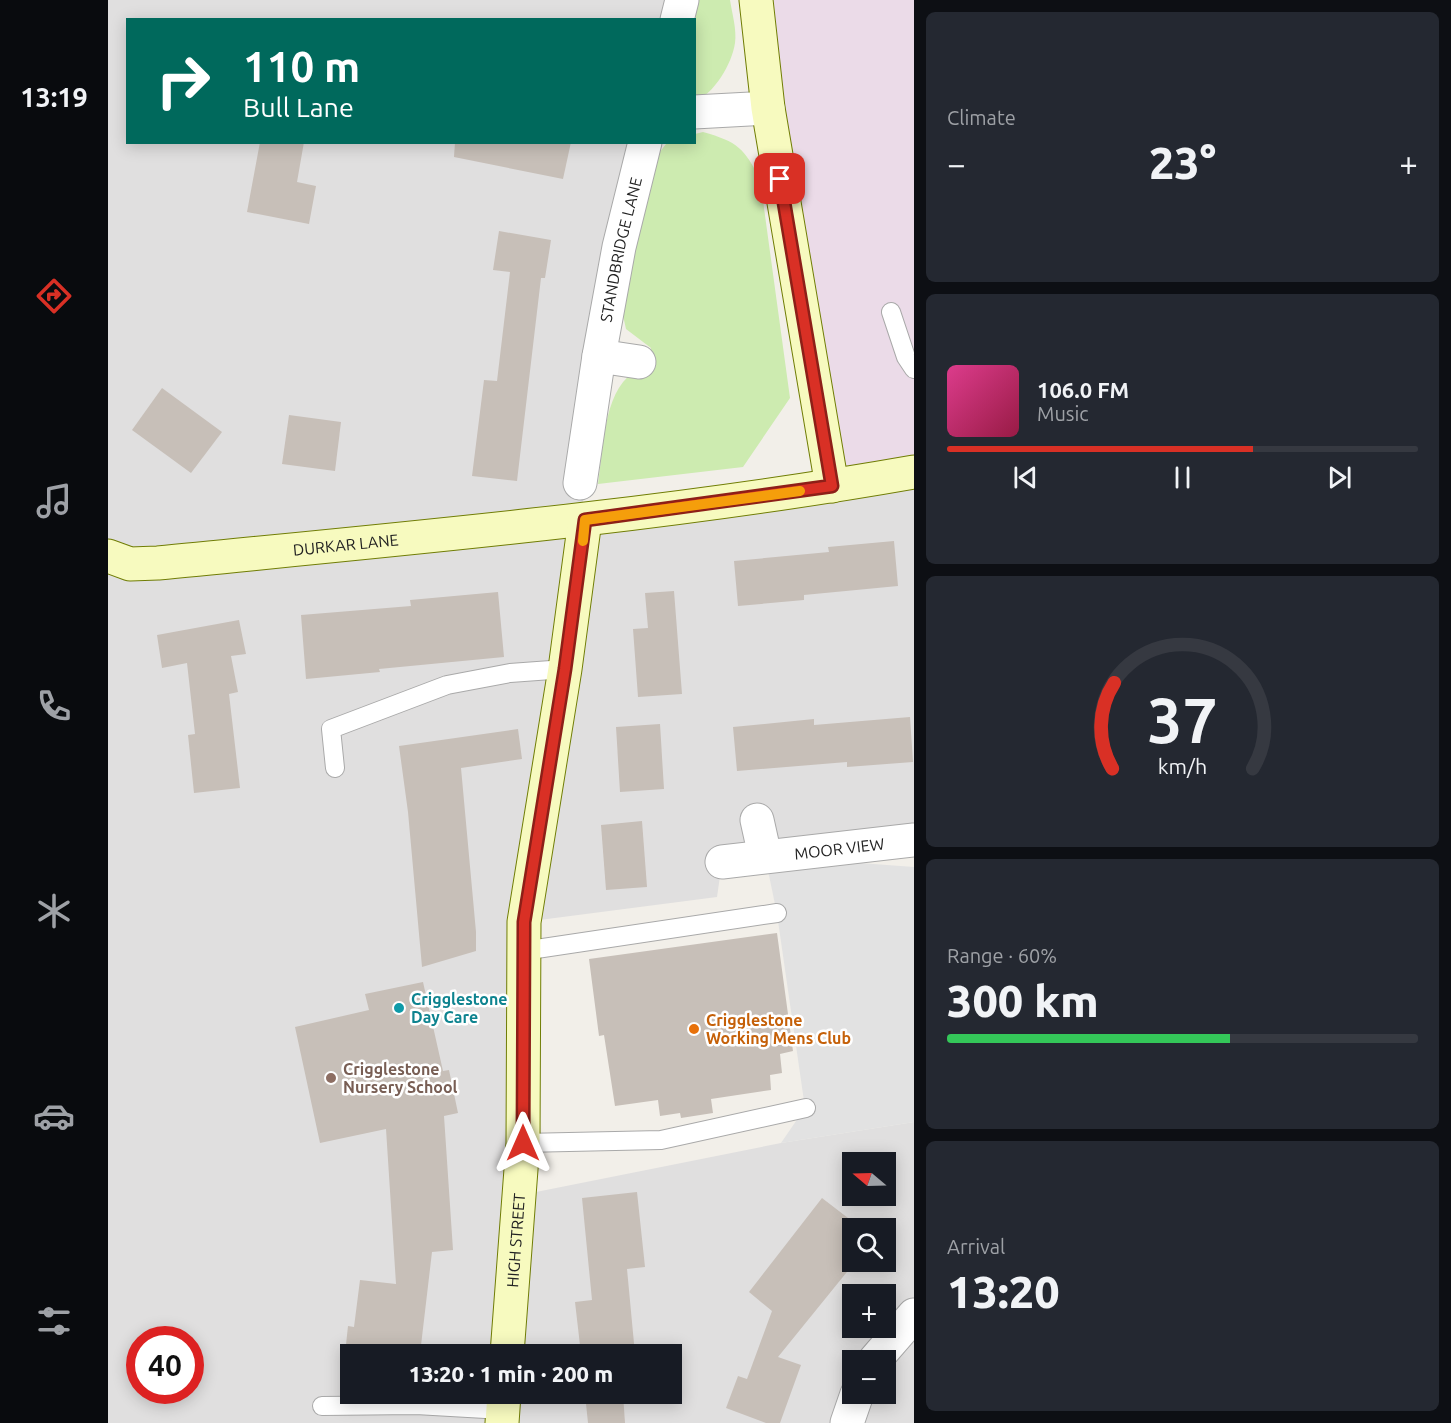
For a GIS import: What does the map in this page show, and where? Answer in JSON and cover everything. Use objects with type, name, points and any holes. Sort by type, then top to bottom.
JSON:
[{"type":"street","points":[[678,18],[682,0]]},
{"type":"street","points":[[756,0],[768,108],[832,486]]},
{"type":"street","points":[[696,112],[768,108]]},
{"type":"street","name":"STANDBRIDGE LANE","points":[[580,483],[599,356],[619,247],[645,144]]},
{"type":"street","points":[[599,356],[639,362]]},
{"type":"street","name":"DURKAR LANE","points":[[108,556],[130,564],[158,563],[585,520],[832,486],[914,472]]},
{"type":"street","name":"HIGH STREET","points":[[508,1344],[523,1143],[522,951],[524,922],[565,669],[585,520]]},
{"type":"street","points":[[757,820],[765,856]]},
{"type":"street","name":"MOOR VIEW","points":[[722,862],[914,840]]},
{"type":"street","points":[[884,1350],[914,1315]]},
{"type":"street","points":[[846,1423],[853,1404]]},
{"type":"lane","points":[[891,312],[906,357],[914,369]]},
{"type":"lane","points":[[334,768],[331,729],[447,686],[510,673],[565,669]]},
{"type":"lane","points":[[522,951],[777,914]]},
{"type":"lane","points":[[523,1143],[661,1140],[806,1108]]},
{"type":"lane","points":[[322,1406],[416,1405],[503,1409]]},
{"type":"shaded area","points":[[108,0],[682,0],[678,18],[126,18],[126,144],[645,144],[580,483],[586,520],[914,472],[914,840],[722,862],[717,897],[524,922],[521,1195],[781,1143],[914,1122],[914,1423],[108,1423]]},
{"type":"shaded area","points":[[756,0],[914,0],[914,472],[832,486]]},
{"type":"shaded area","points":[[765,856],[914,867],[914,1122],[781,1143],[805,1108],[777,914]]},
{"type":"green space","points":[[697,0],[730,0],[735,27],[733,51],[726,69],[709,92],[696,100],[696,18],[692,18]]},
{"type":"green space","points":[[703,132],[732,143],[744,153],[760,179],[790,398],[743,467],[598,484],[603,440],[610,408],[623,382],[633,373],[647,369],[651,348],[626,329],[622,311],[656,157],[666,144],[696,144],[696,134]]},
{"type":"building","points":[[260,144],[304,144],[297,182],[316,186],[309,224],[247,212]]},
{"type":"building","points":[[455,144],[571,144],[563,179],[454,157]]},
{"type":"building","points":[[499,231],[551,240],[545,278],[541,278],[517,481],[472,476],[484,380],[497,381],[510,272],[493,270]]},
{"type":"building","points":[[162,388],[222,432],[191,473],[132,430]]},
{"type":"building","points":[[289,415],[341,422],[335,471],[282,464]]},
{"type":"building","points":[[894,541],[898,586],[804,595],[804,600],[738,606],[734,561],[829,552],[828,547]]},
{"type":"building","points":[[674,591],[682,694],[638,697],[633,629],[648,628],[645,593]]},
{"type":"building","points":[[498,592],[504,657],[379,669],[380,672],[306,679],[301,615],[411,606],[410,600]]},
{"type":"building","points":[[239,620],[246,654],[231,656],[238,692],[229,694],[240,788],[194,793],[188,735],[195,734],[187,663],[162,668],[157,635]]},
{"type":"building","points":[[910,717],[913,762],[847,767],[847,762],[737,771],[733,727],[814,719],[814,725]]},
{"type":"building","points":[[660,724],[664,789],[620,792],[616,727]]},
{"type":"building","points":[[518,729],[522,759],[461,768],[476,951],[422,967],[408,812],[399,746]]},
{"type":"building","points":[[642,821],[647,887],[606,890],[601,825]]},
{"type":"building","name":"Crigglestone Working Mens Club","points":[[777,933],[793,1051],[780,1054],[782,1073],[770,1075],[771,1090],[711,1099],[713,1113],[681,1118],[680,1113],[660,1116],[658,1100],[615,1106],[604,1035],[599,1036],[589,959]]},
{"type":"building","points":[[423,982],[443,1071],[449,1070],[458,1113],[444,1116],[453,1250],[432,1252],[421,1344],[346,1344],[348,1326],[354,1327],[360,1280],[396,1284],[386,1129],[320,1143],[295,1027],[369,1010],[365,994]]},
{"type":"building","points":[[637,1192],[645,1267],[627,1269],[634,1344],[580,1344],[575,1302],[592,1300],[582,1198]]},
{"type":"building","points":[[822,1198],[848,1218],[842,1218],[842,1272],[847,1272],[778,1357],[801,1365],[780,1423],[766,1423],[726,1408],[738,1376],[747,1379],[772,1311],[749,1292]]},
{"type":"building","points":[[586,1404],[624,1404],[625,1423],[588,1423]]},
{"type":"slow traffic","points":[[583,541],[585,520],[800,491]]},
{"type":"place","name":"Crigglestone Day Care","points":[[399,1008]]},
{"type":"place","name":"Crigglestone Working Mens Club","points":[[694,1029]]},
{"type":"place","name":"Crigglestone Nursery School","points":[[331,1078]]},
{"type":"route","points":[[523,1143],[522,951],[524,922],[578,584],[585,520],[832,486],[780,179]]}]
